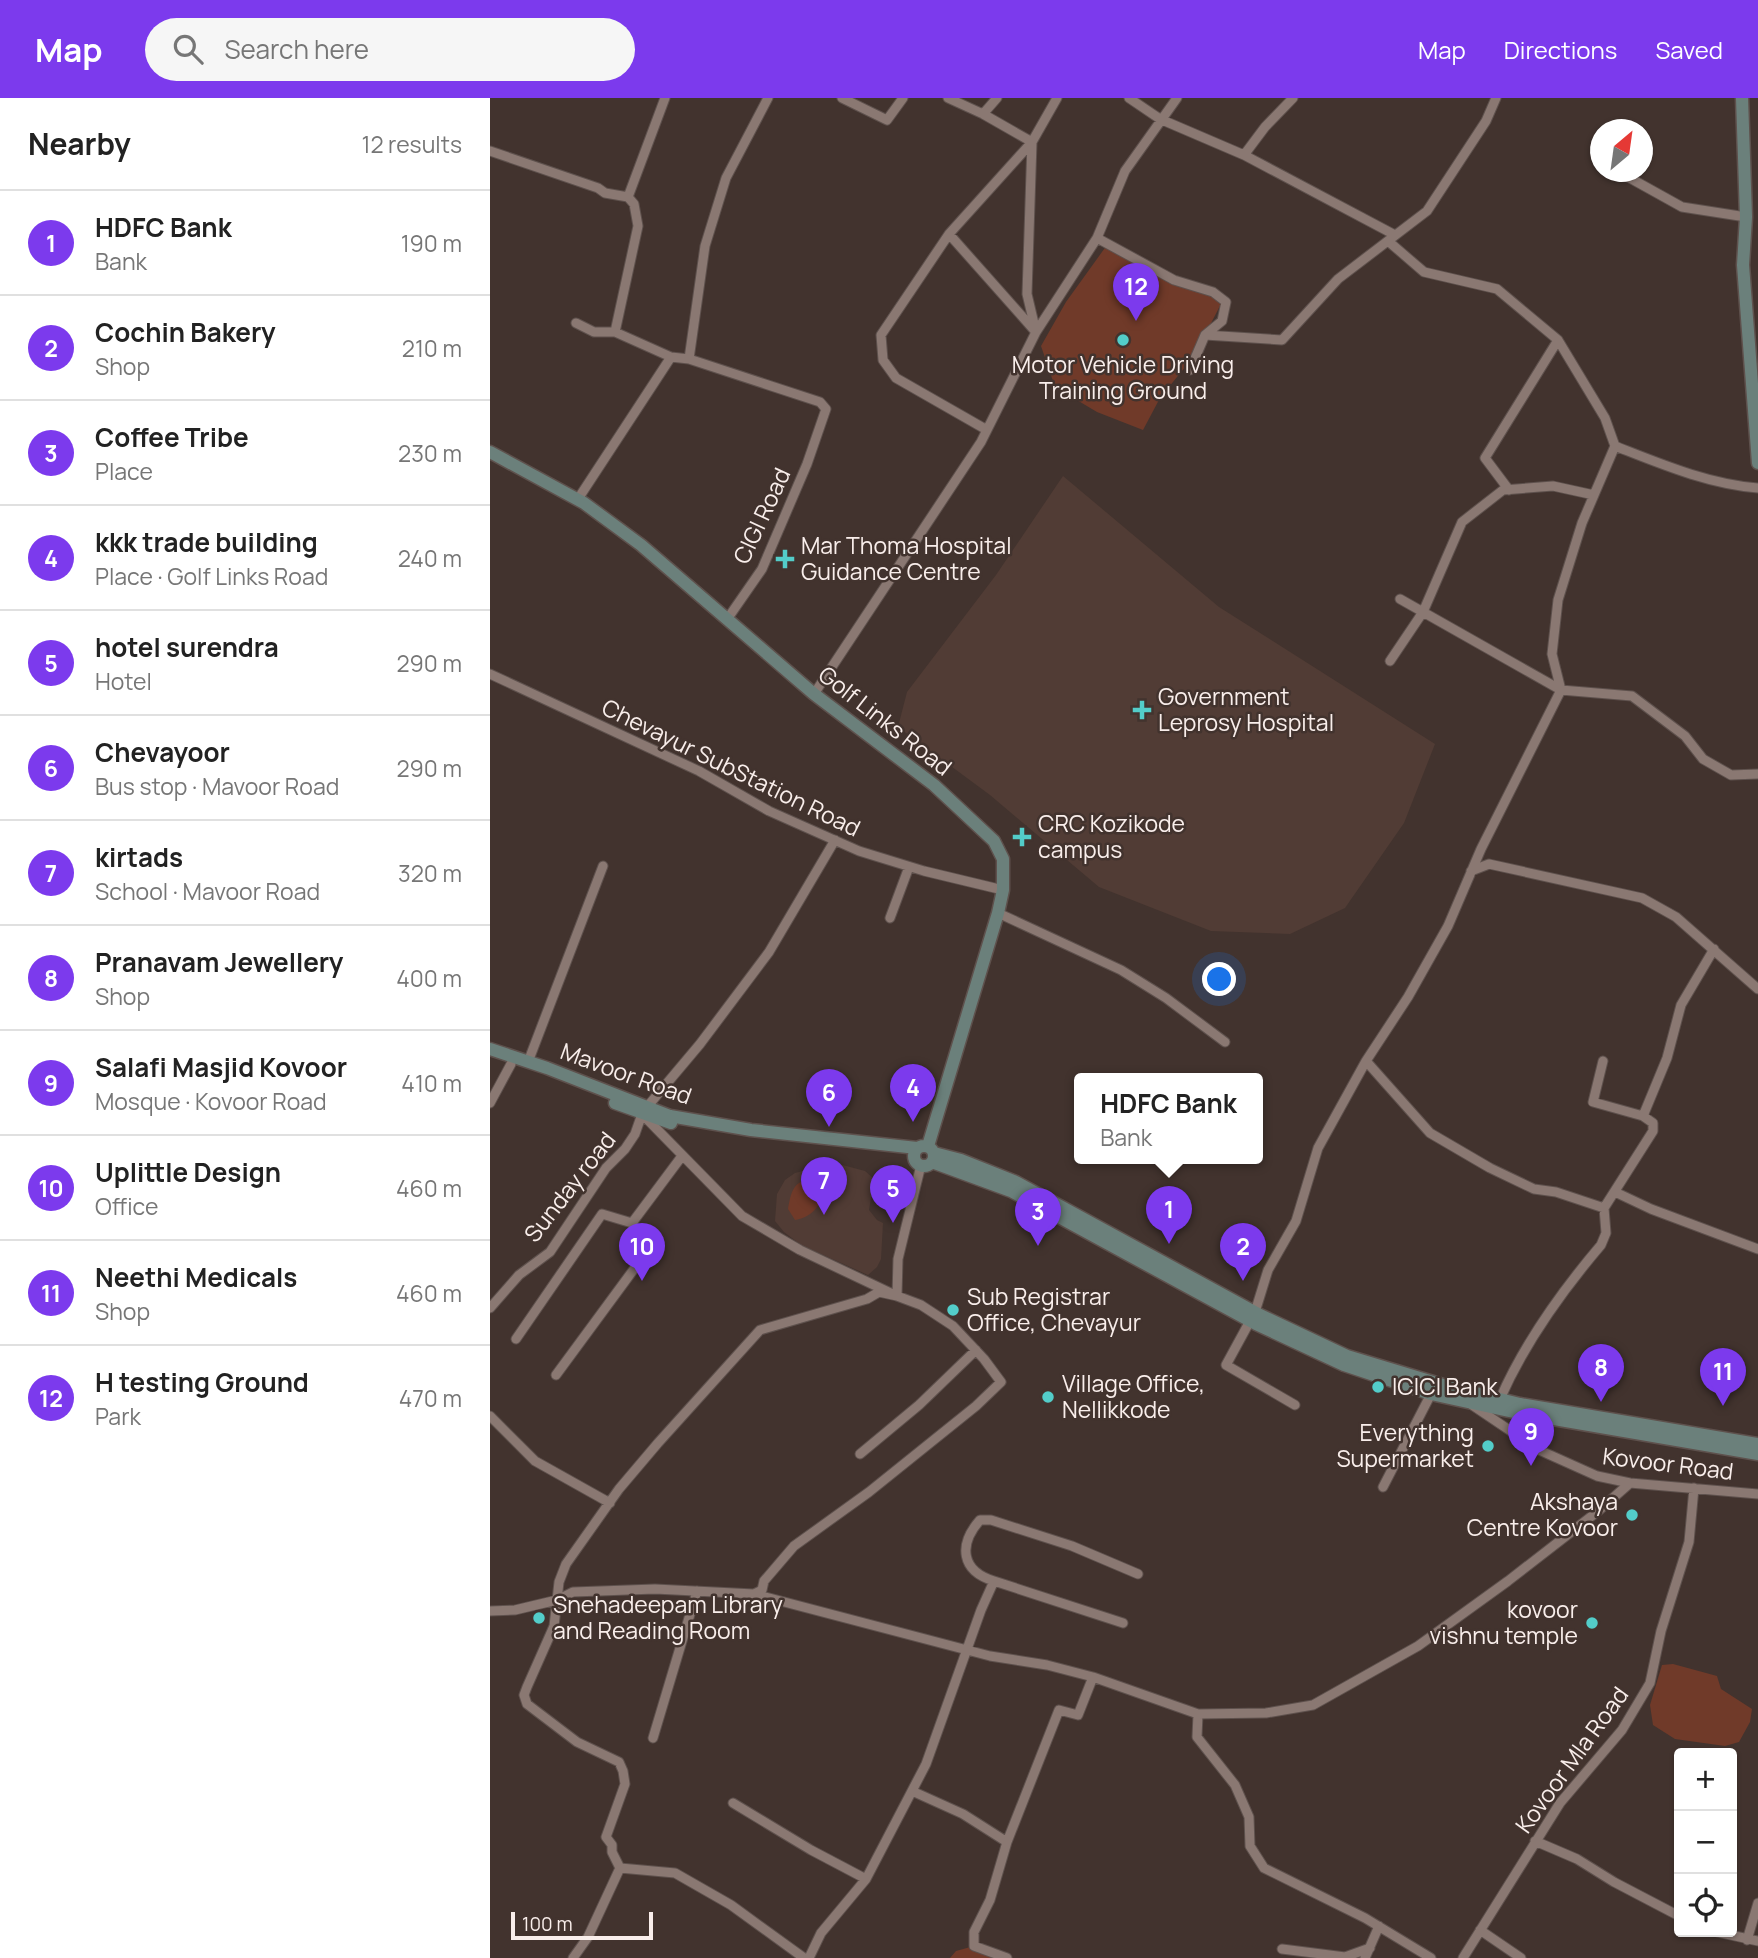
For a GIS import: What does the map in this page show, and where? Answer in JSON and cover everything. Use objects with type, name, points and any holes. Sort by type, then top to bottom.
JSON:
[{"type":"main road","points":[[1742,98],[1746,217],[1743,265],[1755,385],[1758,463]]},
{"type":"main road","name":"Golf Links Road","points":[[490,452],[578,499],[641,545],[814,694],[934,785],[994,841],[1003,859],[1003,890],[998,913],[924,1155]]},
{"type":"main road","name":"Mavoor Road","points":[[490,1049],[644,1110]]},
{"type":"main road","name":"Mavoor Road","points":[[490,1058],[644,1110],[670,1116],[961,1160],[1016,1182],[1253,1317]]},
{"type":"main road","points":[[1253,1317],[1347,1356],[1455,1394],[1467,1402],[1758,1454]]},
{"type":"main road","points":[[1253,1317],[1344,1365],[1431,1394],[1500,1399],[1758,1444]]},
{"type":"street","points":[[628,197],[664,98]]},
{"type":"street","points":[[576,323],[594,332],[615,332],[671,357],[689,359],[705,246],[726,178],[768,98]]},
{"type":"street","points":[[842,98],[887,120],[903,98]]},
{"type":"street","points":[[948,98],[983,114],[1031,142]]},
{"type":"street","points":[[983,114],[997,98]]},
{"type":"street","points":[[987,430],[896,378],[883,360],[881,335],[949,234],[1031,142],[1057,98]]},
{"type":"street","points":[[1129,98],[1160,119],[1244,155],[1392,238],[1424,272],[1497,289],[1558,340],[1605,418],[1615,446],[1582,523],[1558,600],[1552,654],[1561,690],[1471,871],[1448,926],[1426,967],[1366,1061],[1318,1149],[1296,1221],[1268,1270],[1253,1317],[1226,1365],[1295,1405]]},
{"type":"street","points":[[814,694],[987,430],[1037,332],[1097,238],[1125,171],[1177,98]]},
{"type":"street","points":[[1244,155],[1265,127],[1293,98]]},
{"type":"street","points":[[1205,335],[1282,340],[1338,279],[1427,211],[1486,121],[1496,98]]},
{"type":"street","points":[[1031,142],[1027,294],[1037,332]]},
{"type":"street","points":[[490,151],[598,188],[605,193],[628,197],[634,204],[638,226],[615,332]]},
{"type":"street","points":[[1637,182],[1682,207],[1746,217]]},
{"type":"street","points":[[949,234],[1037,332]]},
{"type":"street","points":[[1097,238],[1174,280],[1213,292],[1226,302],[1222,321],[1205,335],[1190,370]]},
{"type":"street","points":[[1509,490],[1485,458],[1558,340]]},
{"type":"street","points":[[578,499],[671,357]]},
{"type":"street","name":"CIGI Road","points":[[689,359],[820,402],[826,409],[807,464],[762,569],[728,618]]},
{"type":"street","points":[[1615,446],[1729,486],[1758,488]]},
{"type":"street","points":[[1390,661],[1423,612],[1462,522],[1503,490],[1553,486],[1594,495]]},
{"type":"street","points":[[1400,599],[1561,690],[1632,696],[1685,736],[1703,759],[1731,775],[1758,774]]},
{"type":"street","name":"Chevayur SubStation Road","points":[[490,674],[699,771],[769,811],[859,851],[909,867],[1003,890]]},
{"type":"street","name":"Sunday road","points":[[490,1308],[519,1275],[550,1252],[606,1168],[625,1149],[635,1134],[644,1110],[700,1044],[769,953],[835,840]]},
{"type":"street","points":[[1471,871],[1489,864],[1642,898],[1676,918],[1758,989]]},
{"type":"street","points":[[528,1062],[603,866]]},
{"type":"street","points":[[890,918],[909,867]]},
{"type":"street","points":[[998,913],[1121,970],[1166,998],[1225,1042]]},
{"type":"street","points":[[1643,1116],[1667,1058],[1681,1005],[1714,949]]},
{"type":"street","points":[[1366,1061],[1430,1133],[1490,1168],[1534,1189],[1556,1192],[1604,1208]]},
{"type":"street","points":[[1500,1399],[1537,1330],[1601,1245],[1606,1233],[1604,1208],[1653,1131],[1653,1123],[1643,1116],[1593,1102],[1603,1061]]},
{"type":"street","points":[[490,1103],[511,1064]]},
{"type":"street","points":[[644,1110],[682,1156],[742,1216],[800,1250],[921,1305],[953,1326],[1001,1382],[976,1406],[869,1492],[794,1546],[764,1581],[762,1590],[754,1594]]},
{"type":"street","points":[[897,1296],[898,1259],[924,1155]]},
{"type":"street","points":[[632,1223],[682,1156]]},
{"type":"street","points":[[1615,1192],[1651,1209],[1758,1249]]},
{"type":"street","points":[[516,1339],[602,1214],[632,1223],[648,1250],[556,1375]]},
{"type":"street","points":[[620,1868],[612,1852],[612,1845],[606,1837],[625,1784],[619,1762],[577,1742],[561,1731],[527,1704],[524,1695],[554,1626],[559,1582],[566,1564],[658,1443],[760,1330],[879,1292],[897,1296]]},
{"type":"street","points":[[860,1454],[919,1405],[976,1350]]},
{"type":"street","points":[[1383,1487],[1431,1394]]},
{"type":"street","name":"Kovoor Road","points":[[1467,1402],[1539,1450],[1597,1476],[1630,1483],[1758,1494]]},
{"type":"street","points":[[490,1416],[535,1461],[610,1503]]},
{"type":"street","points":[[490,1611],[515,1610],[557,1600],[573,1592],[655,1589],[754,1594],[990,1656],[1047,1665],[1093,1677],[1198,1714],[1266,1713],[1313,1705],[1418,1646],[1520,1572],[1630,1483]]},
{"type":"street","name":"Kovoor Mla Road","points":[[1463,1958],[1560,1803],[1622,1730],[1650,1683],[1661,1631],[1689,1542],[1694,1488]]},
{"type":"street","points":[[1123,1623],[978,1574],[968,1566],[965,1555],[968,1540],[980,1520],[991,1520],[1064,1543],[1138,1574]]},
{"type":"street","points":[[809,1958],[821,1933],[866,1879],[926,1764],[994,1581]]},
{"type":"street","points":[[653,1738],[697,1591]]},
{"type":"street","points":[[1007,1958],[974,1946],[974,1932],[990,1900],[1007,1842],[1059,1710],[1077,1714],[1093,1677]]},
{"type":"street","points":[[1198,1714],[1197,1737],[1235,1786],[1249,1817],[1250,1846],[1264,1868],[1379,1926],[1431,1958]]},
{"type":"street","points":[[912,1791],[963,1814],[1007,1842]]},
{"type":"street","points":[[733,1803],[811,1850],[866,1879]]},
{"type":"street","points":[[1535,1841],[1577,1859],[1674,1913]]},
{"type":"street","points":[[573,1958],[588,1937],[620,1868]]},
{"type":"street","points":[[620,1868],[675,1873],[731,1905],[804,1958]]},
{"type":"street","points":[[1747,1940],[1758,1903]]},
{"type":"street","points":[[1365,1958],[1379,1926]]},
{"type":"street","points":[[1480,1930],[1521,1958]]},
{"type":"street","points":[[1736,1937],[1758,1941]]},
{"type":"street","points":[[1282,1949],[1345,1957],[1370,1948]]},
{"type":"shaded area","name":"Motor Vehicle Driving Training Ground","points":[[1107,245],[1222,302],[1194,356],[1160,398],[1143,430],[1097,412],[1055,387],[1041,346],[1066,302]]},
{"type":"shaded area","name":"Government Leprosy Hospital","points":[[1063,476],[1219,607],[1435,744],[1404,823],[1345,908],[1290,934],[1211,931],[1099,887],[990,795],[898,727],[907,692],[996,575]]},
{"type":"shaded area","points":[[835,1163],[865,1171],[874,1179],[869,1210],[883,1223],[881,1259],[868,1275],[801,1245],[775,1221],[777,1194],[785,1180],[795,1173]]},
{"type":"shaded area","points":[[811,1178],[822,1179],[828,1188],[808,1216],[795,1220],[788,1209],[792,1193],[800,1182]]},
{"type":"shaded area","points":[[1673,1664],[1717,1676],[1721,1689],[1752,1709],[1750,1722],[1739,1742],[1725,1746],[1675,1739],[1653,1725],[1650,1705],[1662,1665]]},
{"type":"shaded area","points":[[974,1946],[1004,1958],[950,1958],[956,1951]]},
{"type":"place","name":"H testing Ground","points":[[1136,321]]},
{"type":"place","name":"Motor Vehicle Driving Training Ground","points":[[1123,340]]},
{"type":"place","name":"Mar Thoma Hospital Guidance Centre","points":[[785,559]]},
{"type":"place","name":"Government Leprosy Hospital","points":[[1142,710]]},
{"type":"place","name":"CRC Kozikode campus","points":[[1022,837]]},
{"type":"place","name":"kkk trade building","points":[[913,1122]]},
{"type":"place","name":"Chevayoor","points":[[829,1127]]},
{"type":"place","name":"kirtads","points":[[824,1215]]},
{"type":"place","name":"hotel surendra","points":[[893,1223]]},
{"type":"place","name":"HDFC Bank","points":[[1169,1244]]},
{"type":"place","name":"Coffee Tribe","points":[[1038,1246]]},
{"type":"place","name":"Uplittle Design","points":[[642,1281]]},
{"type":"place","name":"Cochin Bakery","points":[[1243,1281]]},
{"type":"place","name":"Sub Registrar Office, Chevayur","points":[[953,1310]]},
{"type":"place","name":"ICICI Bank","points":[[1378,1387]]},
{"type":"place","name":"Village Office, Nellikkode","points":[[1048,1397]]},
{"type":"place","name":"Pranavam Jewellery","points":[[1601,1402]]},
{"type":"place","name":"Neethi Medicals","points":[[1723,1406]]},
{"type":"place","name":"Everything Supermarket","points":[[1488,1446]]},
{"type":"place","name":"Salafi Masjid Kovoor","points":[[1531,1466]]},
{"type":"place","name":"Akshaya Centre Kovoor","points":[[1632,1515]]},
{"type":"place","name":"Snehadeepam Library and Reading Room","points":[[539,1618]]},
{"type":"place","name":"kovoor vishnu temple","points":[[1592,1623]]}]
